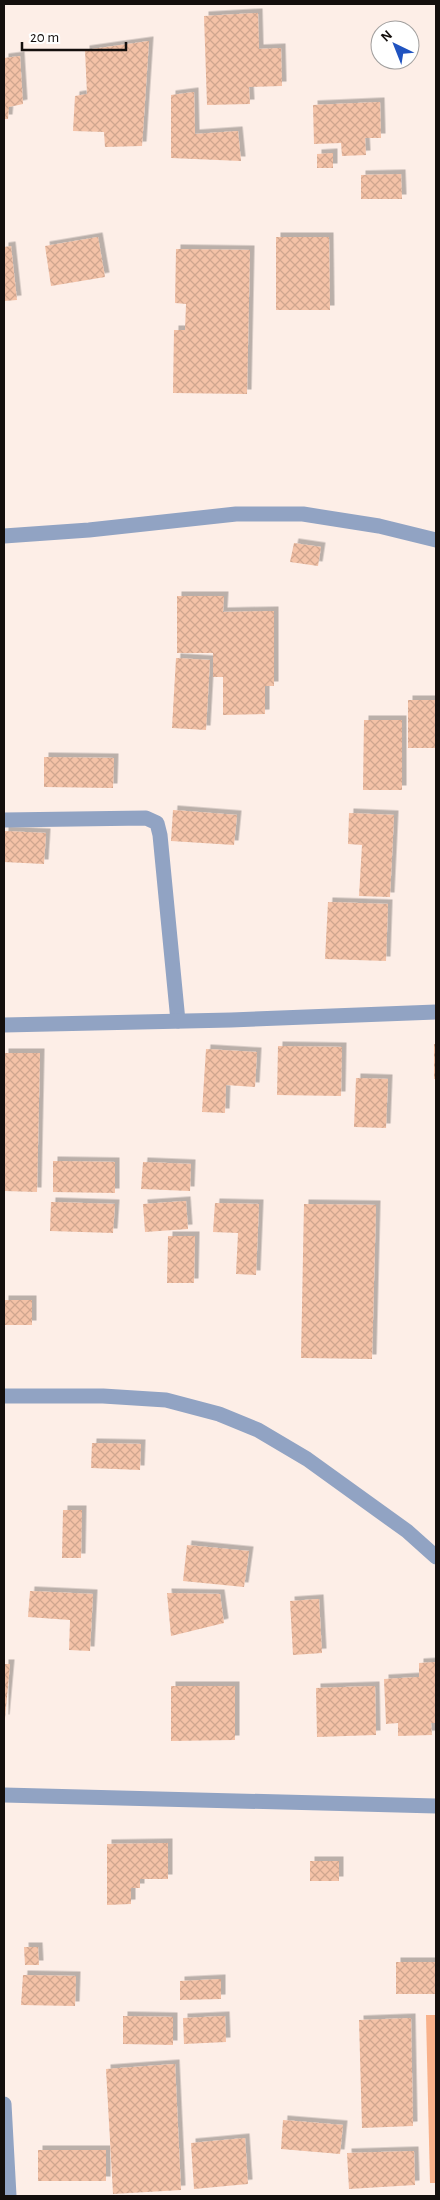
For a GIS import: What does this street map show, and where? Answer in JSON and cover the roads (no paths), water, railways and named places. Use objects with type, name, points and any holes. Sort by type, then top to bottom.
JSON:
[{"type":"street","points":[[4,536],[89,530],[236,514],[303,514],[379,526],[436,540]]},
{"type":"street","points":[[4,820],[146,818],[157,823],[160,829],[178,1021]]},
{"type":"street","points":[[4,1025],[436,1012]]},
{"type":"street","points":[[4,1396],[103,1396],[166,1400],[219,1414],[258,1430],[306,1460],[407,1531],[436,1557]]},
{"type":"street","points":[[4,1795],[436,1806]]},
{"type":"street","points":[[4,2104],[9,2196]]}]
